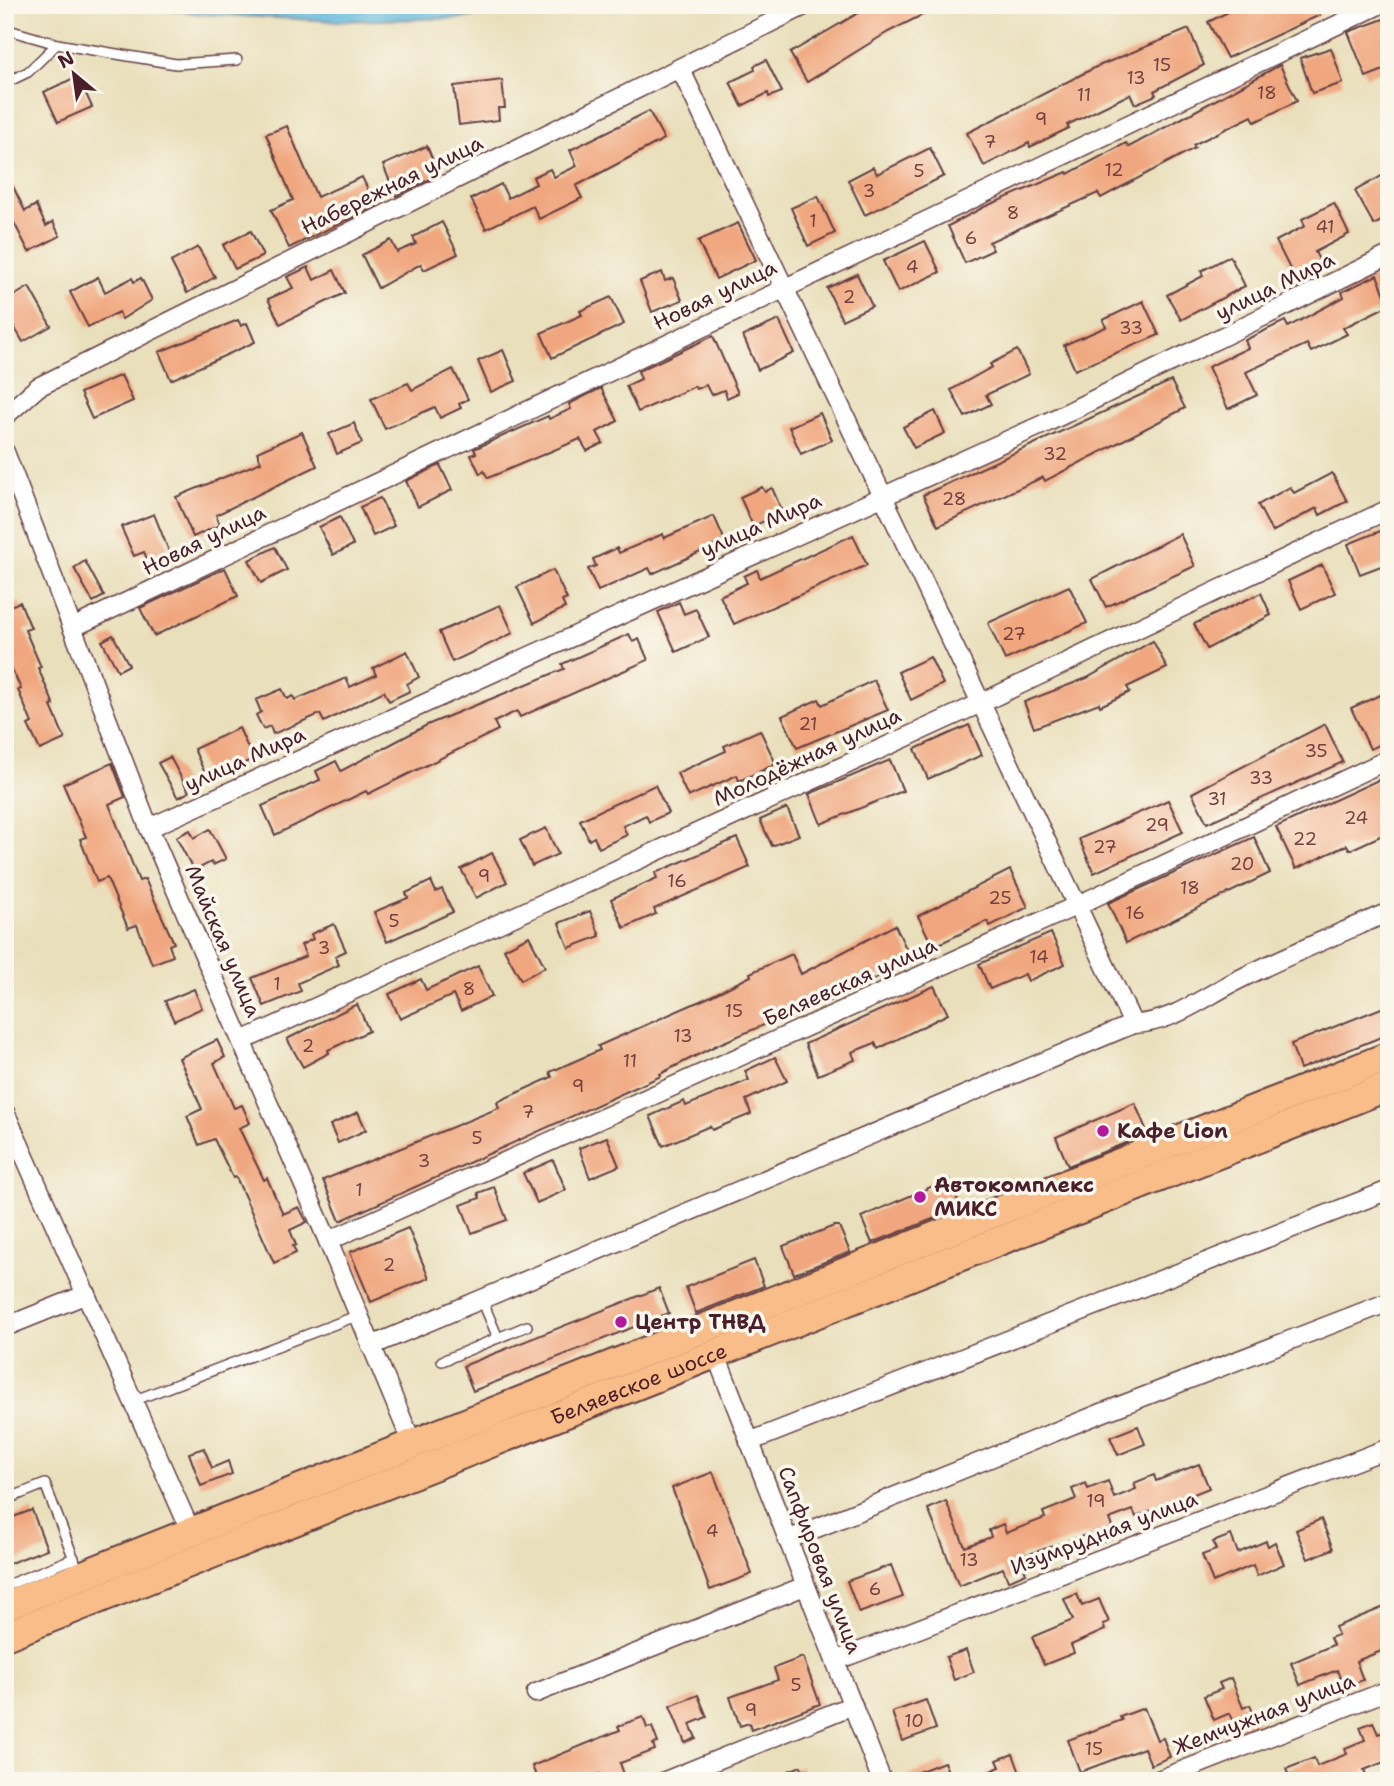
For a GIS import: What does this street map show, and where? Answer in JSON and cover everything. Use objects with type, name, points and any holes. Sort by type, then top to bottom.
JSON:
[{"type":"main road","name":"Беляевское шоссе","points":[[5,1606],[78,1567],[192,1534],[412,1443],[708,1329],[1389,1056]]},
{"type":"main road","name":"Беляевское шоссе","points":[[5,1636],[1389,1086]]},
{"type":"main road","points":[[412,1443],[422,1471]]},
{"type":"street","name":"Набережная улица","points":[[5,416],[38,387],[806,5]]},
{"type":"street","name":"Новая улица","points":[[72,628],[1379,5]]},
{"type":"street","points":[[680,68],[1133,1024]]},
{"type":"street","name":"улица Мира","points":[[149,828],[1048,422],[1389,255]]},
{"type":"street","name":"Майская улица","points":[[5,452],[149,828],[328,1241],[412,1443]]},
{"type":"street","name":"Молодёжная улица","points":[[242,1041],[981,702],[1389,509]]},
{"type":"street","name":"Беляевская улица","points":[[328,1241],[1078,905],[1389,759]]},
{"type":"street","points":[[371,1346],[1133,1024],[1150,1023],[1177,1014],[1235,981],[1389,912]]},
{"type":"street","points":[[5,1112],[192,1534]]},
{"type":"street","points":[[749,1442],[1389,1190]]},
{"type":"street","points":[[5,1327],[87,1294]]},
{"type":"street","points":[[787,1540],[1104,1412],[1389,1302]]},
{"type":"street","name":"Сапфировая улица","points":[[716,1355],[882,1781]]},
{"type":"street","name":"Изумрудная улица","points":[[835,1661],[1389,1448]]},
{"type":"street","points":[[536,1693],[805,1586]]},
{"type":"street","name":"Жемчужная улица","points":[[1156,1781],[1389,1690]]},
{"type":"street","points":[[665,1781],[853,1705]]},
{"type":"lane","points":[[5,29],[57,44],[176,64],[237,60]]},
{"type":"lane","points":[[5,83],[28,72],[57,44]]},
{"type":"lane","points":[[482,1300],[498,1338]]},
{"type":"lane","points":[[135,1401],[359,1314]]},
{"type":"lane","points":[[442,1361],[527,1326]]},
{"type":"lane","points":[[5,1500],[45,1485],[78,1567],[5,1586]]},
{"type":"water","points":[[133,5],[524,5],[466,18],[336,21],[201,14]]},
{"type":"building","points":[[872,5],[942,5],[888,32],[807,82],[790,53]]},
{"type":"building","points":[[1242,5],[1316,5],[1320,15],[1227,58],[1208,22]]},
{"type":"building","points":[[1389,17],[1389,68],[1366,77],[1348,32]]},
{"type":"building","points":[[1189,29],[1204,65],[1154,91],[1156,95],[1135,104],[1130,94],[1067,125],[1069,128],[1030,147],[1029,143],[984,166],[967,133],[1096,67]]},
{"type":"building","points":[[1331,48],[1343,83],[1312,93],[1300,58]]},
{"type":"building","points":[[766,60],[782,92],[769,97],[768,93],[742,106],[730,82],[755,70],[754,66]]},
{"type":"building","points":[[1280,65],[1297,101],[1255,122],[1252,116],[1193,145],[1195,148],[1101,198],[1098,193],[989,242],[993,250],[965,263],[948,226],[984,207],[1067,172],[1068,174],[1126,143],[1129,147]]},
{"type":"building","points":[[78,76],[92,107],[58,122],[44,92]]},
{"type":"building","points":[[502,80],[505,108],[498,108],[499,120],[459,125],[454,86]]},
{"type":"building","points":[[649,111],[664,139],[576,186],[582,198],[539,219],[533,206],[486,229],[471,199],[501,184],[508,198],[536,184],[533,177],[550,169],[554,177],[577,166],[570,150]]},
{"type":"building","points":[[287,126],[317,197],[362,177],[376,206],[289,248],[271,210],[293,200],[266,134]]},
{"type":"building","points":[[427,146],[439,175],[396,196],[383,165]]},
{"type":"building","points":[[930,148],[944,176],[865,215],[848,180],[873,167],[877,174]]},
{"type":"building","points":[[5,170],[25,211],[36,205],[46,226],[53,222],[60,236],[29,252],[5,205]]},
{"type":"building","points":[[1389,172],[1389,217],[1374,225],[1355,191]]},
{"type":"building","points":[[818,196],[835,233],[808,246],[791,208]]},
{"type":"building","points":[[1334,203],[1349,234],[1315,252],[1321,264],[1294,277],[1276,241],[1305,226],[1302,219]]},
{"type":"building","points":[[442,222],[458,254],[424,270],[421,264],[378,288],[362,255],[391,240],[397,252],[416,244],[413,237]]},
{"type":"building","points":[[738,223],[756,260],[716,279],[698,241]]},
{"type":"building","points":[[251,231],[263,256],[235,269],[223,245]]},
{"type":"building","points":[[925,241],[940,272],[898,292],[883,261]]},
{"type":"building","points":[[198,247],[215,277],[187,293],[171,262]]},
{"type":"building","points":[[1230,256],[1245,286],[1181,320],[1167,295],[1203,276],[1201,271]]},
{"type":"building","points":[[308,267],[314,280],[334,270],[345,293],[280,324],[268,299],[293,288],[287,277]]},
{"type":"building","points":[[662,272],[665,281],[673,278],[682,300],[652,312],[640,281]]},
{"type":"building","points":[[857,274],[872,306],[842,320],[827,288]]},
{"type":"building","points":[[1377,275],[1389,305],[1343,328],[1347,334],[1311,352],[1307,344],[1246,372],[1257,395],[1228,409],[1208,367],[1248,348],[1245,340],[1285,321],[1288,327],[1344,297],[1342,292]]},
{"type":"building","points":[[98,277],[105,292],[132,278],[134,282],[141,278],[152,300],[122,319],[119,312],[88,327],[70,292]]},
{"type":"building","points":[[29,287],[51,326],[23,342],[5,311],[5,301]]},
{"type":"building","points":[[611,297],[624,324],[552,358],[541,333],[582,315],[580,311]]},
{"type":"building","points":[[1143,301],[1159,335],[1075,370],[1064,345],[1106,327],[1103,320]]},
{"type":"building","points":[[238,320],[241,326],[247,323],[255,342],[171,380],[159,352]]},
{"type":"building","points":[[779,320],[794,353],[758,370],[743,336]]},
{"type":"building","points":[[713,336],[738,393],[727,398],[724,390],[711,395],[706,385],[696,389],[695,386],[638,412],[626,386],[641,379],[638,371]]},
{"type":"building","points":[[503,350],[516,381],[491,392],[478,361]]},
{"type":"building","points":[[1017,350],[1029,374],[986,395],[991,404],[965,417],[951,390]]},
{"type":"building","points":[[453,369],[468,399],[459,404],[461,408],[440,418],[435,407],[385,429],[371,399],[408,383],[412,390]]},
{"type":"building","points":[[121,375],[133,401],[92,419],[80,393]]},
{"type":"building","points":[[1171,381],[1185,408],[1045,481],[1043,477],[938,526],[923,495]]},
{"type":"building","points":[[601,388],[618,421],[597,432],[603,443],[587,451],[580,439],[488,478],[484,471],[480,474],[471,455],[476,453],[474,449],[548,416],[549,419],[571,409],[569,404]]},
{"type":"building","points":[[935,411],[945,433],[914,448],[903,427]]},
{"type":"building","points":[[820,413],[832,440],[801,454],[789,427]]},
{"type":"building","points":[[354,423],[362,443],[337,454],[329,434]]},
{"type":"building","points":[[302,432],[317,466],[216,515],[220,525],[193,537],[176,497],[261,462],[257,452]]},
{"type":"building","points":[[440,465],[452,490],[418,507],[406,481]]},
{"type":"building","points":[[1332,473],[1347,501],[1320,515],[1317,508],[1272,532],[1258,505],[1290,487],[1294,493]]},
{"type":"building","points":[[762,487],[765,492],[772,488],[783,513],[753,526],[740,497]]},
{"type":"building","points":[[380,498],[394,526],[373,536],[360,507]]},
{"type":"building","points":[[154,514],[170,554],[149,563],[144,552],[134,556],[121,527]]},
{"type":"building","points":[[714,516],[725,541],[652,574],[649,568],[598,591],[588,569],[596,566],[593,559],[617,548],[619,553],[663,534],[664,538]]},
{"type":"building","points":[[340,517],[353,545],[333,555],[319,527]]},
{"type":"building","points":[[1383,530],[1389,543],[1389,563],[1360,574],[1348,544]]},
{"type":"building","points":[[1180,534],[1195,566],[1106,607],[1092,579]]},
{"type":"building","points":[[853,535],[867,565],[734,624],[720,596],[747,583],[744,576],[757,570],[760,578]]},
{"type":"building","points":[[275,547],[287,570],[261,583],[249,560]]},
{"type":"building","points":[[85,561],[104,596],[93,602],[74,568]]},
{"type":"building","points":[[1322,565],[1335,593],[1301,609],[1288,581]]},
{"type":"building","points":[[225,568],[238,596],[154,636],[140,608]]},
{"type":"building","points":[[553,570],[567,599],[562,601],[565,608],[534,623],[517,587]]},
{"type":"building","points":[[1069,586],[1087,623],[1005,660],[988,623]]},
{"type":"building","points":[[1261,593],[1271,615],[1207,649],[1194,624]]},
{"type":"building","points":[[20,602],[31,628],[25,630],[41,667],[38,668],[65,739],[40,750],[28,725],[32,723],[18,690],[21,689],[5,654],[11,650],[5,638],[5,608]]},
{"type":"building","points":[[679,602],[684,614],[696,609],[709,637],[676,652],[658,612]]},
{"type":"building","points":[[500,605],[513,633],[452,662],[439,632]]},
{"type":"building","points":[[629,634],[633,642],[639,639],[648,660],[520,717],[517,711],[494,722],[498,730],[368,794],[366,791],[275,835],[262,806],[320,780],[316,771],[336,761],[341,771],[427,725],[564,669],[562,664]]},
{"type":"building","points":[[113,635],[129,665],[118,671],[102,641]]},
{"type":"building","points":[[1153,641],[1167,668],[1127,687],[1130,692],[1100,706],[1099,703],[1034,728],[1024,702],[1087,678]]},
{"type":"building","points":[[407,651],[419,677],[407,684],[410,691],[389,701],[384,691],[324,722],[320,714],[273,734],[270,726],[263,729],[256,715],[261,712],[256,700],[282,689],[287,699],[293,696],[295,700],[346,678],[350,687],[376,675],[373,668]]},
{"type":"building","points":[[930,657],[943,684],[911,700],[898,672]]},
{"type":"building","points":[[874,680],[888,710],[797,748],[782,716],[819,699],[822,705]]},
{"type":"building","points":[[1389,691],[1389,741],[1370,749],[1351,708]]},
{"type":"building","points":[[1325,724],[1343,762],[1207,823],[1192,793]]},
{"type":"building","points":[[969,725],[982,755],[928,779],[915,749]]},
{"type":"building","points":[[239,728],[253,759],[208,780],[194,749]]},
{"type":"building","points":[[760,730],[776,764],[739,781],[737,775],[688,797],[677,773],[726,751],[724,746]]},
{"type":"building","points":[[170,757],[189,792],[178,798],[158,763]]},
{"type":"building","points":[[890,760],[903,791],[821,824],[809,794]]},
{"type":"building","points":[[112,763],[125,797],[109,804],[139,881],[145,879],[174,943],[169,945],[173,956],[152,964],[137,925],[128,928],[107,878],[97,882],[80,839],[86,837],[63,784]]},
{"type":"building","points":[[1389,775],[1389,832],[1350,850],[1347,845],[1296,869],[1276,827]]},
{"type":"building","points":[[655,785],[668,813],[649,822],[646,815],[623,826],[627,835],[599,848],[594,837],[589,840],[580,820]]},
{"type":"building","points":[[1168,800],[1183,832],[1094,873],[1079,839]]},
{"type":"building","points":[[787,808],[799,835],[772,846],[760,820]]},
{"type":"building","points":[[546,828],[558,854],[532,866],[520,840]]},
{"type":"building","points":[[210,829],[226,859],[213,865],[211,862],[194,871],[176,837],[190,830],[194,838]]},
{"type":"building","points":[[1254,837],[1270,873],[1126,943],[1108,903]]},
{"type":"building","points":[[737,838],[750,867],[654,909],[656,914],[624,928],[611,899],[657,878],[655,873]]},
{"type":"building","points":[[492,853],[507,882],[476,898],[461,869]]},
{"type":"building","points":[[1010,870],[1028,907],[990,926],[987,921],[933,947],[918,916]]},
{"type":"building","points":[[431,881],[436,892],[442,889],[453,912],[387,942],[374,912],[408,898],[406,893]]},
{"type":"building","points":[[590,911],[600,936],[569,948],[559,923]]},
{"type":"building","points":[[334,924],[346,951],[335,956],[339,965],[298,983],[301,991],[264,1006],[252,978],[306,956],[301,945],[313,939],[311,934]]},
{"type":"building","points":[[895,925],[912,961],[829,1001],[827,998],[717,1045],[660,1074],[661,1076],[340,1221],[323,1180],[499,1108],[497,1102],[552,1077],[550,1072],[600,1050],[598,1046],[707,998],[751,976],[750,973],[792,954],[801,974]]},
{"type":"building","points":[[1051,933],[1065,964],[1028,981],[1025,974],[990,989],[979,964]]},
{"type":"building","points":[[529,936],[545,967],[521,980],[504,949]]},
{"type":"building","points":[[478,966],[492,996],[461,1011],[453,995],[400,1019],[389,994],[421,979],[426,990]]},
{"type":"building","points":[[934,986],[948,1014],[878,1049],[875,1043],[852,1052],[855,1060],[818,1075],[805,1044]]},
{"type":"building","points":[[194,989],[202,1008],[174,1021],[165,1001]]},
{"type":"building","points":[[357,1004],[369,1031],[328,1050],[329,1053],[303,1067],[287,1039]]},
{"type":"building","points":[[1389,1005],[1389,1034],[1300,1069],[1291,1044]]},
{"type":"building","points":[[217,1040],[225,1057],[214,1063],[234,1108],[242,1105],[250,1123],[239,1128],[264,1180],[267,1178],[283,1214],[299,1207],[307,1222],[290,1230],[296,1253],[274,1263],[236,1177],[233,1178],[214,1139],[199,1145],[187,1116],[202,1109],[179,1058]]},
{"type":"building","points":[[775,1057],[787,1081],[746,1100],[751,1114],[712,1130],[710,1126],[663,1146],[650,1116],[684,1101],[686,1106],[749,1080],[745,1071]]},
{"type":"building","points":[[1135,1103],[1148,1134],[1068,1166],[1056,1137]]},
{"type":"building","points":[[358,1112],[366,1130],[338,1143],[330,1125]]},
{"type":"building","points":[[607,1137],[619,1166],[590,1178],[579,1148]]},
{"type":"building","points":[[553,1160],[566,1190],[537,1203],[523,1173]]},
{"type":"building","points":[[949,1179],[961,1208],[872,1243],[861,1217]]},
{"type":"building","points":[[494,1187],[507,1220],[472,1233],[461,1205],[480,1198],[478,1193]]},
{"type":"building","points":[[839,1226],[850,1252],[794,1274],[783,1246]]},
{"type":"building","points":[[408,1228],[429,1278],[371,1302],[350,1252]]},
{"type":"building","points":[[754,1260],[764,1286],[696,1313],[686,1287]]},
{"type":"building","points":[[659,1288],[669,1313],[473,1391],[463,1366]]},
{"type":"building","points":[[1138,1426],[1145,1444],[1118,1455],[1110,1437]]},
{"type":"building","points":[[204,1448],[212,1468],[228,1461],[232,1474],[201,1486],[189,1453]]},
{"type":"building","points":[[1199,1464],[1209,1488],[1136,1517],[1133,1510],[1109,1519],[1116,1537],[1094,1545],[1089,1534],[1020,1557],[1026,1573],[1008,1581],[1003,1568],[959,1586],[928,1509],[946,1501],[965,1547],[991,1537],[989,1530],[1003,1524],[1006,1533],[1045,1518],[1043,1512],[1076,1499],[1072,1489],[1086,1483],[1088,1489],[1108,1481],[1114,1498],[1136,1489],[1134,1483],[1154,1475],[1156,1481]]},
{"type":"building","points":[[713,1472],[752,1574],[710,1590],[672,1488]]},
{"type":"building","points":[[32,1510],[47,1549],[5,1565],[5,1520]]},
{"type":"building","points":[[1321,1519],[1333,1549],[1308,1559],[1296,1530]]},
{"type":"building","points":[[1231,1535],[1238,1553],[1266,1541],[1268,1546],[1275,1542],[1284,1564],[1257,1576],[1253,1565],[1213,1582],[1202,1555],[1216,1550],[1213,1542]]},
{"type":"building","points":[[891,1565],[903,1597],[859,1613],[847,1581]]},
{"type":"building","points":[[1077,1594],[1082,1606],[1099,1599],[1109,1622],[1103,1624],[1105,1630],[1071,1645],[1074,1653],[1044,1665],[1032,1637],[1073,1620],[1064,1599]]},
{"type":"building","points":[[1389,1605],[1389,1648],[1356,1661],[1363,1680],[1344,1688],[1337,1670],[1300,1685],[1291,1663],[1333,1645],[1330,1638],[1338,1635],[1335,1627]]},
{"type":"building","points":[[966,1650],[974,1672],[954,1680],[946,1657]]},
{"type":"building","points":[[803,1657],[820,1704],[751,1730],[749,1723],[740,1726],[730,1697],[778,1680],[774,1668]]},
{"type":"building","points":[[1231,1678],[1243,1708],[1250,1705],[1257,1723],[1238,1732],[1230,1713],[1214,1720],[1204,1696],[1222,1689],[1219,1683]]},
{"type":"building","points":[[698,1695],[707,1717],[690,1724],[696,1738],[685,1743],[670,1706]]},
{"type":"building","points":[[926,1700],[936,1729],[902,1741],[892,1712]]},
{"type":"building","points":[[1144,1708],[1157,1740],[1163,1738],[1170,1757],[1151,1765],[1144,1748],[1080,1772],[1068,1740],[1122,1720],[1120,1717]]},
{"type":"building","points":[[643,1717],[647,1728],[652,1727],[658,1743],[653,1744],[655,1750],[620,1763],[625,1777],[603,1781],[600,1774],[583,1781],[538,1781],[532,1766],[620,1730],[618,1726]]},
{"type":"building","points":[[1373,1722],[1378,1734],[1389,1730],[1389,1760],[1364,1770],[1367,1777],[1357,1781],[1291,1781],[1286,1769],[1314,1758],[1317,1766],[1347,1754],[1345,1748],[1365,1740],[1360,1727]]},
{"type":"building","points":[[1013,1754],[1023,1781],[967,1781],[1000,1767],[997,1760]]},
{"type":"building","points":[[944,1762],[952,1781],[897,1781],[897,1780]]},
{"type":"building","points":[[801,1766],[806,1781],[766,1781],[766,1780]]},
{"type":"place","name":"Кафе Lion","points":[[1103,1131]]},
{"type":"place","name":"Автокомплекс МИКС","points":[[920,1197]]},
{"type":"place","name":"Центр ТНВД","points":[[621,1322]]}]
